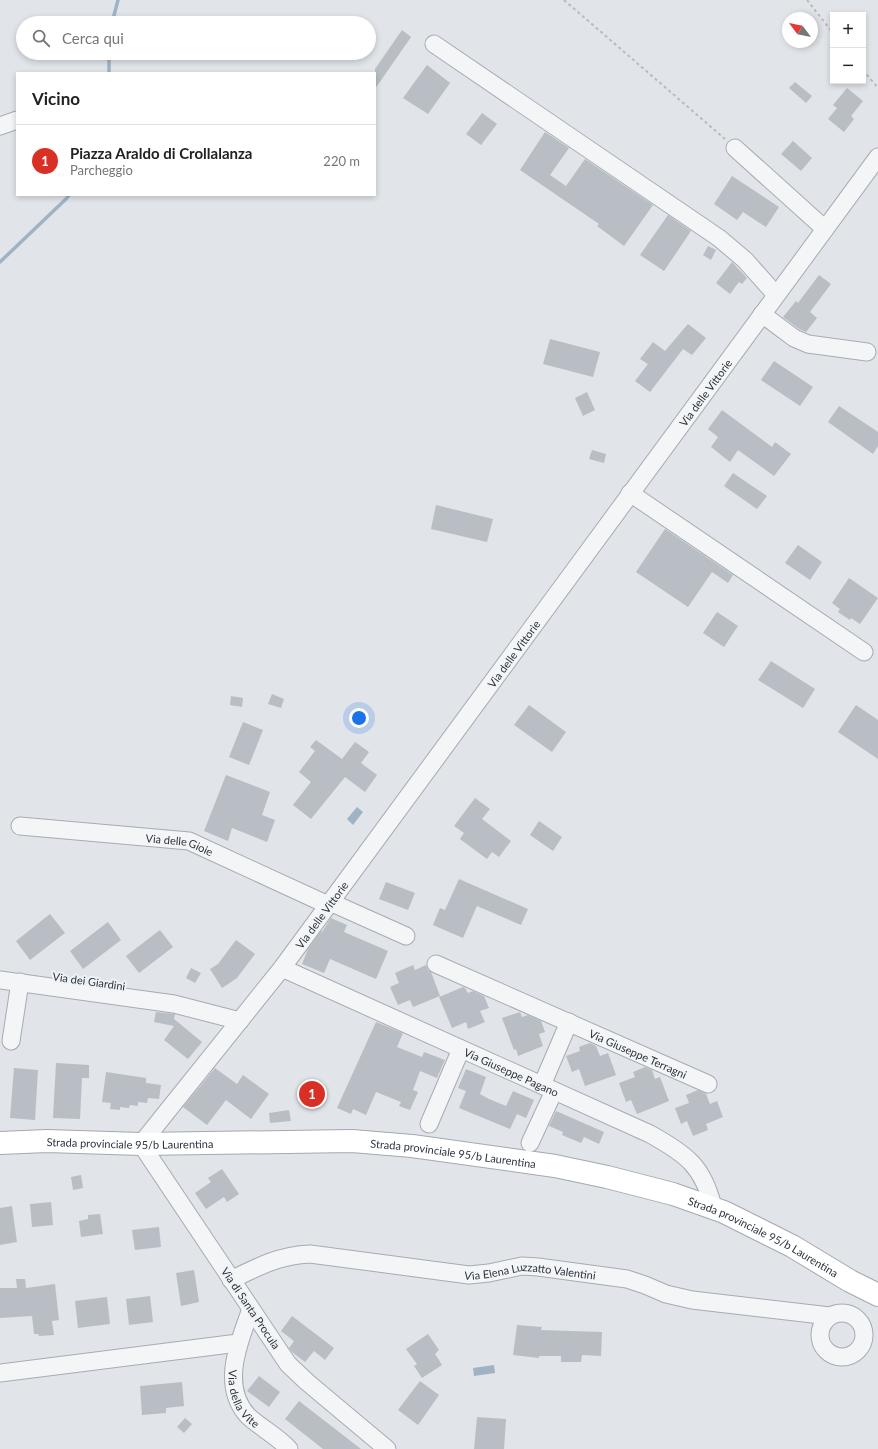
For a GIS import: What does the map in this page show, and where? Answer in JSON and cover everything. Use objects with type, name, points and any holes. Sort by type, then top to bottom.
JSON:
[{"type":"main road","name":"Strada provinciale 95/b Laurentina","points":[[0,1143],[47,1141],[141,1144],[326,1140],[367,1141],[536,1163],[574,1170],[673,1194],[713,1207],[739,1218],[792,1246],[850,1281],[878,1295]]},
{"type":"street","points":[[434,44],[719,238],[745,260],[776,295]]},
{"type":"street","points":[[0,126],[16,120]]},
{"type":"street","points":[[735,148],[825,229]]},
{"type":"street","name":"Via delle Vittorie","points":[[141,1144],[282,968],[878,157]]},
{"type":"street","points":[[762,314],[790,335],[804,342],[818,346],[867,352]]},
{"type":"street","points":[[630,493],[864,652]]},
{"type":"street","name":"Via delle Gioie","points":[[20,826],[189,841],[329,904],[406,936]]},
{"type":"street","name":"Via Giuseppe Terragni","points":[[436,964],[708,1084]]},
{"type":"street","name":"Via dei Giardini","points":[[0,968],[159,991],[174,1004]]},
{"type":"street","name":"Via Giuseppe Pagano","points":[[282,968],[650,1134],[681,1153],[695,1166],[707,1187],[713,1207]]},
{"type":"street","name":"Via dei Giardini","points":[[0,980],[174,1004],[240,1021]]},
{"type":"street","points":[[11,1041],[20,982]]},
{"type":"street","points":[[530,1143],[568,1022]]},
{"type":"street","points":[[429,1124],[461,1049]]},
{"type":"street","name":"Via di Santa Procula","points":[[141,1144],[231,1280],[295,1372],[387,1449]]},
{"type":"street","name":"Via Elena Luzzatto Valentini","points":[[231,1280],[273,1260],[310,1254],[465,1275],[484,1274],[512,1268],[533,1266],[627,1279],[666,1294],[692,1300],[830,1316]]},
{"type":"street","name":"Via della Vite","points":[[251,1309],[238,1343],[234,1372],[235,1388],[238,1400],[243,1410],[249,1416],[288,1449]]},
{"type":"street","points":[[0,1373],[238,1343]]},
{"type":"path","points":[[564,0],[735,148]]},
{"type":"path","points":[[807,0],[830,28]]},
{"type":"path","points":[[866,74],[878,88]]},
{"type":"water","points":[[357,807],[363,812],[353,825],[347,819]]},
{"type":"water","points":[[494,1365],[495,1373],[474,1376],[473,1368]]},
{"type":"building","points":[[402,30],[411,37],[376,88],[375,69]]},
{"type":"building","points":[[427,65],[450,83],[428,114],[403,98]]},
{"type":"building","points":[[795,82],[812,96],[806,103],[789,88]]},
{"type":"building","points":[[847,88],[863,101],[851,116],[854,119],[844,132],[828,119],[837,108],[833,105]]},
{"type":"building","points":[[482,113],[497,124],[481,145],[466,134]]},
{"type":"building","points":[[545,132],[569,148],[550,175],[566,186],[585,159],[653,205],[624,246],[597,226],[599,224],[520,170]]},
{"type":"building","points":[[793,141],[812,158],[801,171],[781,154]]},
{"type":"building","points":[[732,176],[779,207],[766,227],[743,212],[737,220],[714,204]]},
{"type":"building","points":[[668,215],[691,231],[664,271],[640,255]]},
{"type":"building","points":[[708,246],[716,250],[711,260],[703,255]]},
{"type":"building","points":[[732,262],[747,278],[742,284],[739,282],[730,294],[716,283]]},
{"type":"building","points":[[819,275],[831,284],[810,312],[817,318],[806,332],[799,329],[783,317],[796,301],[798,303]]},
{"type":"building","points":[[688,324],[706,338],[692,355],[683,349],[650,392],[635,381],[648,364],[640,359],[653,342],[665,351]]},
{"type":"building","points":[[550,339],[600,352],[593,377],[543,364]]},
{"type":"building","points":[[774,361],[813,387],[800,406],[761,380]]},
{"type":"building","points":[[587,392],[595,410],[583,416],[575,398]]},
{"type":"building","points":[[839,406],[878,432],[878,446],[873,454],[828,422]]},
{"type":"building","points":[[722,410],[772,447],[775,442],[791,454],[774,476],[738,450],[730,462],[711,447],[718,437],[708,429]]},
{"type":"building","points":[[592,450],[606,454],[604,463],[589,459]]},
{"type":"building","points":[[733,473],[767,496],[757,509],[724,486]]},
{"type":"building","points":[[436,505],[493,519],[487,542],[431,529]]},
{"type":"building","points":[[665,529],[733,575],[728,583],[712,572],[688,607],[636,572]]},
{"type":"building","points":[[798,545],[822,562],[810,580],[785,563]]},
{"type":"building","points":[[849,578],[878,598],[860,624],[851,618],[850,620],[838,612],[840,609],[832,603]]},
{"type":"building","points":[[717,612],[738,626],[724,647],[703,633]]},
{"type":"building","points":[[771,661],[815,689],[803,708],[758,680]]},
{"type":"building","points":[[272,694],[284,699],[281,708],[268,704]]},
{"type":"building","points":[[231,696],[243,698],[242,707],[230,705]]},
{"type":"building","points":[[529,705],[566,732],[552,752],[514,725]]},
{"type":"building","points":[[856,705],[878,720],[878,759],[838,732]]},
{"type":"building","points":[[243,722],[263,730],[249,765],[229,757]]},
{"type":"building","points":[[316,740],[342,759],[355,742],[369,752],[361,763],[377,775],[365,792],[345,777],[311,819],[293,805],[311,782],[299,772],[315,751],[310,747]]},
{"type":"building","points":[[226,775],[270,792],[262,815],[275,820],[267,842],[232,828],[228,841],[204,831]]},
{"type":"building","points":[[475,798],[490,809],[482,819],[511,841],[499,857],[492,852],[487,859],[460,839],[464,833],[454,826]]},
{"type":"building","points":[[539,821],[562,837],[553,851],[530,835]]},
{"type":"building","points":[[459,879],[528,909],[521,925],[477,906],[463,938],[433,925],[440,908],[445,910]]},
{"type":"building","points":[[386,882],[415,893],[408,910],[379,899]]},
{"type":"building","points":[[50,914],[65,933],[30,960],[16,941]]},
{"type":"building","points":[[331,918],[347,925],[344,932],[388,951],[376,979],[330,959],[324,973],[302,964],[308,949]]},
{"type":"building","points":[[108,922],[121,940],[83,969],[70,951]]},
{"type":"building","points":[[160,930],[173,947],[139,973],[126,956]]},
{"type":"building","points":[[236,940],[255,954],[237,978],[222,988],[210,969],[218,964]]},
{"type":"building","points":[[413,965],[415,970],[426,965],[428,970],[431,972],[440,996],[413,1007],[410,1000],[398,1005],[390,987],[399,983],[395,973]]},
{"type":"building","points":[[191,968],[201,973],[195,983],[186,978]]},
{"type":"building","points":[[463,987],[468,993],[473,991],[484,996],[489,1008],[480,1011],[485,1022],[468,1029],[466,1022],[452,1028],[439,997]]},
{"type":"building","points":[[156,1012],[175,1014],[174,1019],[202,1042],[188,1059],[164,1040],[174,1026],[154,1022]]},
{"type":"building","points":[[520,1012],[522,1017],[528,1015],[541,1021],[545,1032],[539,1034],[543,1046],[518,1056],[516,1049],[514,1050],[502,1018]]},
{"type":"building","points":[[376,1022],[403,1033],[397,1047],[422,1057],[424,1052],[445,1060],[437,1078],[420,1071],[413,1090],[418,1092],[410,1110],[399,1106],[401,1102],[376,1092],[366,1115],[353,1109],[351,1114],[337,1108]]},
{"type":"building","points":[[590,1043],[596,1046],[600,1056],[608,1053],[616,1075],[585,1086],[579,1069],[572,1072],[566,1056],[580,1051],[579,1047]]},
{"type":"building","points":[[56,1063],[89,1065],[89,1078],[82,1078],[80,1119],[53,1118]]},
{"type":"building","points":[[645,1067],[652,1070],[655,1079],[660,1077],[669,1101],[637,1114],[631,1100],[626,1102],[619,1083],[635,1077],[633,1072]]},
{"type":"building","points":[[14,1068],[38,1070],[35,1120],[10,1118]]},
{"type":"building","points":[[215,1068],[237,1084],[243,1075],[269,1094],[251,1119],[226,1100],[207,1125],[183,1107]]},
{"type":"building","points":[[466,1069],[486,1077],[480,1094],[489,1099],[506,1106],[513,1091],[534,1100],[526,1118],[517,1114],[510,1129],[459,1108],[466,1091],[458,1088]]},
{"type":"building","points":[[106,1072],[146,1078],[146,1083],[161,1085],[159,1099],[148,1098],[147,1103],[138,1102],[138,1106],[130,1105],[129,1108],[120,1107],[120,1110],[110,1109],[111,1103],[102,1102]]},
{"type":"building","points":[[698,1090],[706,1094],[710,1104],[717,1101],[723,1117],[706,1124],[708,1130],[693,1136],[687,1121],[681,1124],[675,1108],[689,1103],[686,1095]]},
{"type":"building","points":[[289,1110],[291,1121],[270,1123],[269,1113]]},
{"type":"building","points":[[556,1111],[604,1132],[599,1144],[584,1137],[581,1143],[562,1135],[563,1132],[549,1126]]},
{"type":"building","points":[[222,1169],[239,1194],[227,1202],[224,1197],[206,1209],[195,1193],[211,1182],[208,1178]]},
{"type":"building","points":[[81,1175],[83,1188],[73,1190],[71,1177]]},
{"type":"building","points":[[51,1202],[53,1225],[32,1227],[30,1204]]},
{"type":"building","points":[[12,1206],[17,1242],[0,1245],[0,1208]]},
{"type":"building","points":[[100,1214],[103,1234],[81,1237],[79,1221],[88,1219],[88,1215]]},
{"type":"building","points":[[159,1227],[161,1247],[135,1250],[132,1230]]},
{"type":"building","points":[[194,1270],[199,1302],[181,1306],[176,1273]]},
{"type":"building","points":[[16,1279],[25,1279],[26,1288],[55,1284],[59,1320],[52,1321],[54,1335],[39,1336],[38,1334],[34,1334],[32,1316],[0,1318],[0,1288],[17,1288]]},
{"type":"building","points":[[150,1296],[153,1322],[129,1325],[126,1299]]},
{"type":"building","points":[[107,1297],[110,1324],[78,1328],[75,1301]]},
{"type":"building","points":[[292,1316],[334,1348],[325,1360],[314,1351],[305,1362],[289,1348],[294,1341],[281,1331]]},
{"type":"building","points":[[517,1325],[542,1327],[541,1330],[602,1332],[601,1356],[582,1355],[581,1362],[561,1362],[561,1356],[539,1356],[539,1358],[513,1355]]},
{"type":"building","points":[[428,1334],[439,1350],[435,1354],[442,1365],[422,1378],[414,1366],[417,1364],[406,1349]]},
{"type":"building","points":[[259,1376],[280,1392],[269,1407],[247,1391]]},
{"type":"building","points":[[420,1381],[439,1395],[418,1425],[398,1410]]},
{"type":"building","points":[[182,1382],[184,1406],[166,1408],[166,1413],[142,1415],[140,1386]]},
{"type":"building","points":[[299,1401],[361,1449],[323,1449],[285,1419]]},
{"type":"building","points":[[477,1417],[506,1419],[504,1449],[474,1449]]},
{"type":"building","points":[[185,1418],[192,1424],[184,1433],[177,1427]]},
{"type":"waterway","points":[[114,16],[118,0]]},
{"type":"waterway","points":[[109,60],[109,72]]},
{"type":"waterway","points":[[0,262],[68,196]]},
{"type":"place","name":"Piazza Araldo di Crollalanza","points":[[312,1094]]}]
